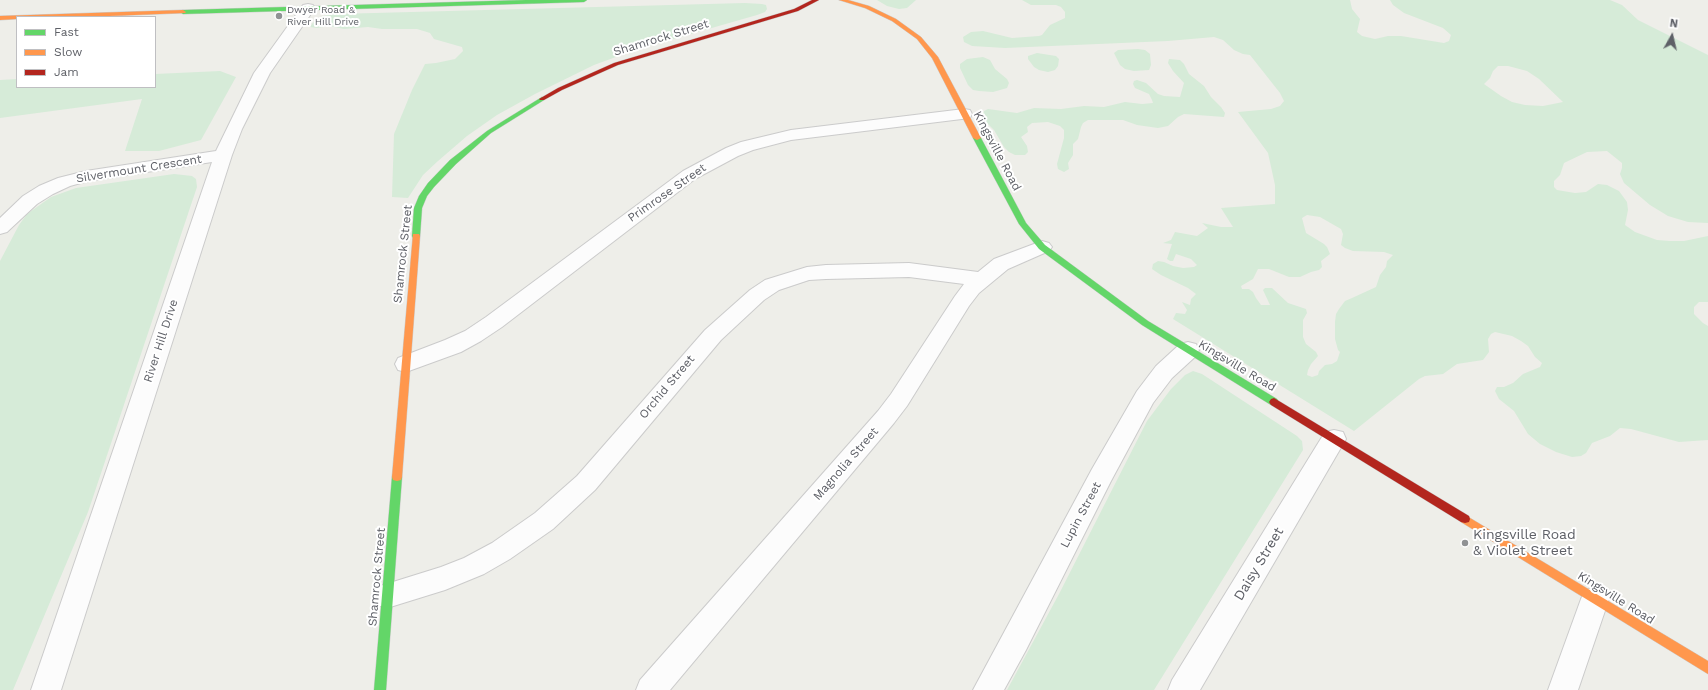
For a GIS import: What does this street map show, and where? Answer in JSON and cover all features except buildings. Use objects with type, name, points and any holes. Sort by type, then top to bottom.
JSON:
[{"type":"street","points":[[62,16],[584,0]]},
{"type":"street","name":"Shamrock Street","points":[[380,690],[418,208],[423,196],[431,185],[457,158],[489,132],[537,102],[596,72],[631,59],[796,10],[816,0]]},
{"type":"street","name":"Kingsville Road","points":[[842,0],[878,11],[894,20],[919,38],[935,57],[1023,224],[1042,247],[1145,323],[1708,668]]},
{"type":"street","name":"River Hill Drive","points":[[46,690],[223,155],[234,128],[262,73],[308,8]]},
{"type":"street","points":[[0,18],[16,17]]},
{"type":"street","name":"Primrose Street","points":[[406,364],[453,346],[473,336],[494,322],[684,178],[717,158],[747,146],[791,135],[964,114]]},
{"type":"street","name":"Silvermount Crescent","points":[[0,228],[30,200],[46,190],[64,182],[86,176],[223,155]]},
{"type":"street","name":"Magnolia Street","points":[[651,690],[886,417],[899,400],[962,301],[981,279],[1001,264],[1042,247]]},
{"type":"street","name":"Orchid Street","points":[[387,596],[445,578],[474,566],[501,551],[544,521],[586,483],[713,335],[757,295],[772,285],[807,274],[833,272],[909,270],[981,279]]},
{"type":"street","name":"Lupin Street","points":[[988,690],[1016,641],[1101,476],[1145,397],[1164,372],[1188,350]]},
{"type":"street","name":"Daisy Street","points":[[1183,690],[1334,439]]},
{"type":"street","points":[[1563,690],[1595,599]]},
{"type":"green space","points":[[877,0],[916,0],[907,8],[899,9],[887,6]]},
{"type":"green space","points":[[1022,0],[1350,0],[1352,9],[1360,19],[1357,32],[1362,36],[1375,39],[1388,36],[1401,36],[1444,43],[1449,41],[1451,35],[1443,28],[1404,13],[1393,5],[1390,0],[1610,0],[1622,5],[1638,20],[1708,55],[1708,223],[1688,222],[1668,216],[1650,205],[1624,183],[1620,174],[1622,163],[1607,151],[1587,152],[1564,163],[1560,175],[1554,181],[1554,187],[1557,190],[1575,193],[1586,192],[1598,184],[1607,185],[1619,191],[1627,202],[1628,210],[1625,225],[1635,232],[1657,240],[1684,241],[1708,236],[1708,302],[1699,302],[1694,307],[1694,314],[1708,326],[1708,440],[1679,442],[1631,429],[1620,428],[1610,436],[1592,443],[1586,453],[1581,456],[1572,457],[1556,452],[1540,444],[1528,434],[1514,411],[1499,399],[1495,391],[1497,387],[1504,387],[1513,383],[1523,374],[1540,367],[1542,363],[1535,357],[1528,346],[1521,341],[1512,336],[1495,332],[1491,334],[1488,339],[1489,352],[1483,360],[1457,364],[1443,374],[1425,376],[1419,379],[1354,431],[1173,319],[1176,313],[1185,314],[1187,310],[1182,302],[1190,305],[1191,299],[1196,294],[1188,288],[1152,269],[1153,264],[1158,261],[1183,268],[1194,267],[1197,265],[1191,259],[1176,254],[1173,261],[1170,261],[1167,259],[1172,244],[1163,243],[1171,240],[1175,232],[1197,236],[1208,228],[1202,223],[1221,227],[1233,227],[1221,208],[1275,204],[1275,185],[1268,153],[1238,112],[1271,109],[1280,106],[1284,101],[1280,93],[1250,55],[1234,50],[1223,40],[1214,37],[1168,41],[1005,48],[972,46],[964,42],[963,37],[971,32],[983,31],[1012,38],[1039,36],[1042,35],[1050,25],[1065,18],[1065,12],[1061,7],[1056,5],[1031,5]],"holes":[[[1498,66],[1508,66],[1527,71],[1539,79],[1563,102],[1543,106],[1525,105],[1512,102],[1501,96],[1484,84]],[[1307,215],[1320,217],[1341,229],[1343,234],[1341,245],[1345,248],[1353,251],[1384,252],[1393,255],[1387,261],[1386,267],[1380,275],[1376,287],[1345,301],[1339,309],[1336,314],[1335,322],[1335,339],[1340,352],[1337,361],[1332,364],[1325,365],[1319,371],[1318,375],[1312,377],[1307,375],[1308,370],[1318,356],[1316,352],[1306,344],[1303,337],[1303,320],[1307,313],[1306,309],[1288,303],[1272,288],[1265,288],[1263,290],[1270,305],[1261,305],[1253,292],[1249,289],[1242,289],[1241,286],[1253,279],[1258,269],[1269,269],[1289,277],[1300,277],[1319,270],[1322,267],[1321,261],[1330,254],[1324,244],[1306,233],[1302,218]]]},
{"type":"green space","points":[[745,3],[766,5],[767,9],[765,12],[757,15],[635,50],[594,65],[535,94],[497,115],[467,136],[438,161],[423,175],[408,198],[392,197],[394,134],[412,90],[425,64],[455,59],[463,51],[462,47],[434,39],[430,33],[417,29],[382,29],[368,27],[344,29],[330,26],[317,28],[310,27],[315,20],[323,16],[337,14]]},
{"type":"green space","points":[[1118,50],[1145,50],[1150,54],[1151,65],[1149,70],[1134,71],[1125,69],[1120,65],[1114,53]]},
{"type":"green space","points":[[1037,53],[1056,56],[1059,59],[1058,66],[1055,70],[1048,72],[1034,67],[1028,59],[1028,56]]},
{"type":"green space","points":[[983,57],[990,60],[995,69],[1007,79],[1009,83],[1007,88],[993,92],[979,91],[973,90],[968,85],[960,68],[960,64],[967,59]]},
{"type":"green space","points":[[1169,59],[1180,60],[1184,64],[1189,74],[1204,86],[1211,97],[1221,107],[1225,113],[1224,117],[1184,114],[1168,126],[1158,128],[1137,125],[1123,120],[1088,120],[1083,123],[1078,139],[1073,144],[1073,155],[1068,163],[1069,169],[1064,172],[1058,169],[1057,164],[1064,138],[1064,130],[1060,126],[1048,122],[1032,123],[1027,127],[1028,132],[1021,137],[1027,146],[1028,152],[1025,155],[1015,155],[1004,147],[994,130],[984,120],[984,111],[988,109],[1017,113],[1034,108],[1061,109],[1084,106],[1104,107],[1125,102],[1142,104],[1153,103],[1149,94],[1135,88],[1133,84],[1134,81],[1137,80],[1146,83],[1158,94],[1180,97],[1184,83],[1168,63]]},
{"type":"green space","points":[[220,71],[236,77],[201,140],[159,151],[125,151],[142,99],[0,118],[0,80],[16,79],[16,88],[156,88],[156,74]]},
{"type":"green space","points":[[174,174],[192,176],[196,179],[197,187],[88,512],[13,690],[0,690],[0,261],[19,225],[27,214],[51,197],[76,188]]},
{"type":"green space","points":[[1193,371],[1202,374],[1297,436],[1302,441],[1303,450],[1154,690],[1007,690],[1059,594],[1147,421],[1171,389],[1185,375]]},
{"type":"traffic: fast","points":[[183,12],[584,0]]},
{"type":"traffic: fast","points":[[416,236],[418,208],[423,196],[431,185],[453,162],[489,132],[542,99]]},
{"type":"traffic: fast","points":[[977,138],[1023,224],[1042,247],[1145,323],[1274,402]]},
{"type":"traffic: fast","points":[[380,690],[397,477]]},
{"type":"traffic: slow","points":[[842,0],[867,7],[894,20],[919,38],[935,57],[977,138]]},
{"type":"traffic: slow","points":[[61,16],[183,12]]},
{"type":"traffic: slow","points":[[0,18],[16,17]]},
{"type":"traffic: slow","points":[[397,477],[416,236]]},
{"type":"traffic: slow","points":[[1465,519],[1708,668]]},
{"type":"traffic: jam","points":[[542,99],[560,89],[616,64],[796,10],[816,0]]},
{"type":"traffic: jam","points":[[1274,402],[1465,519]]},
{"type":"place","name":"Dwyer Road & River Hill Drive","points":[[279,16]]},
{"type":"place","name":"Kingsville Road & Violet Street","points":[[1465,543]]}]
